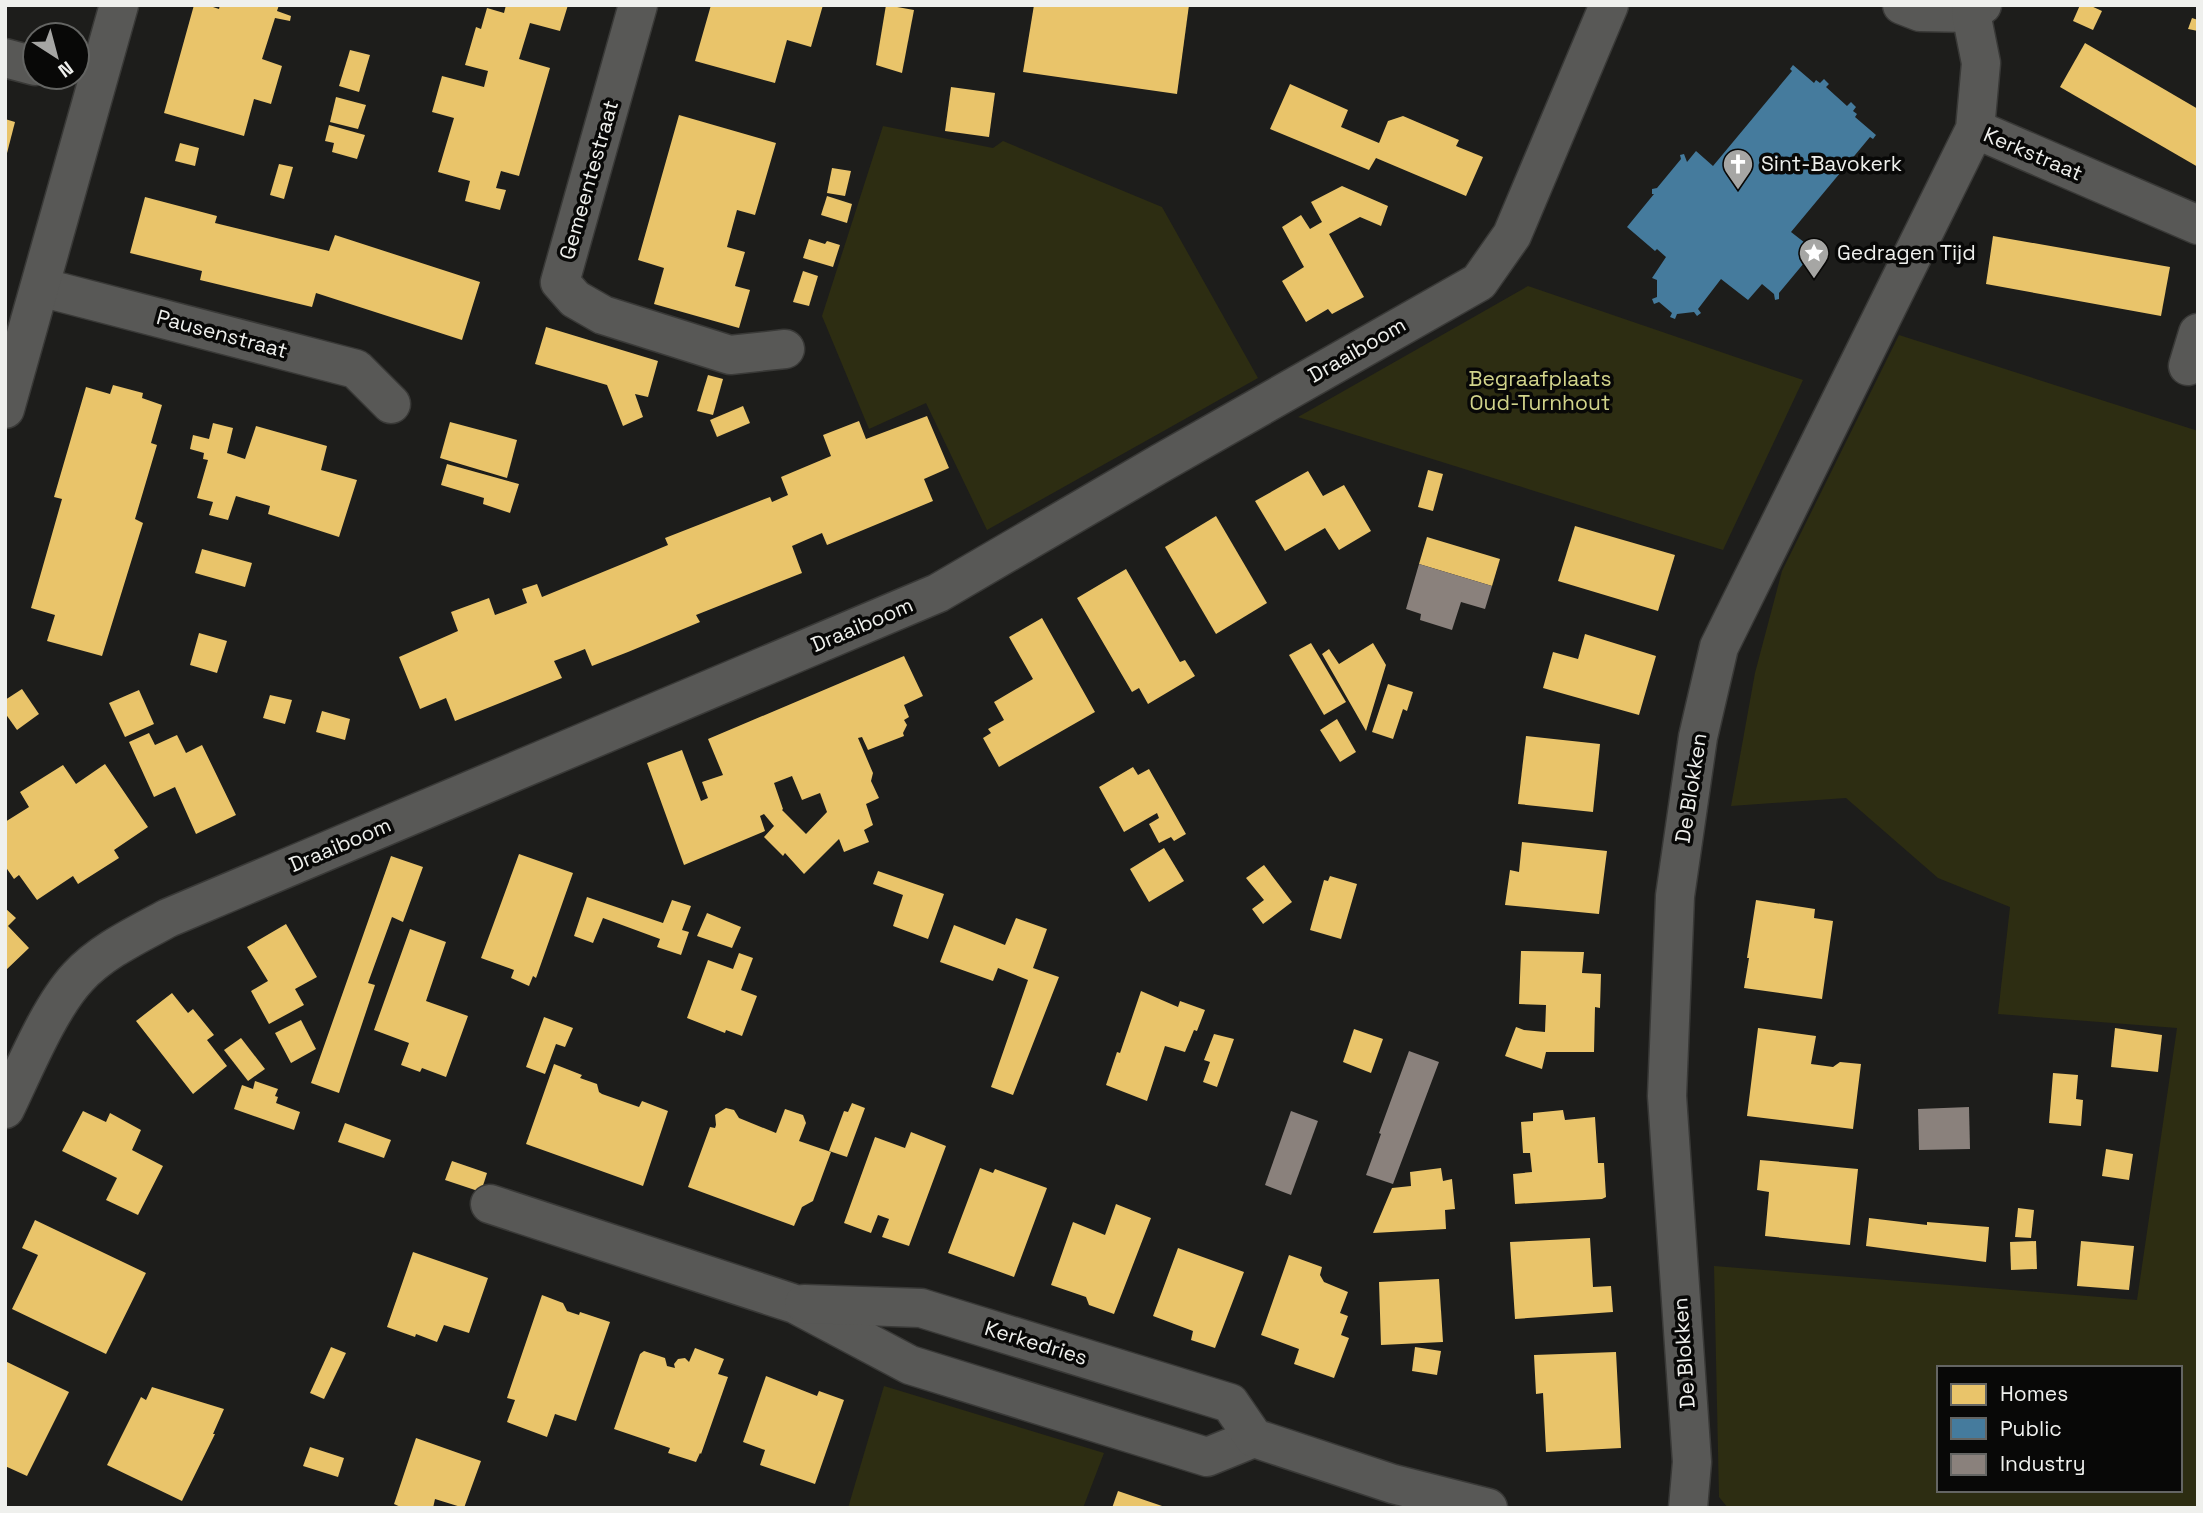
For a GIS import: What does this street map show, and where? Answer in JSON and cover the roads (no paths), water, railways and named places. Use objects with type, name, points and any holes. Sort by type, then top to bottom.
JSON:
[{"type":"street","points":[[91,67],[120,5]]},
{"type":"street","name":"Gemeentestraat","points":[[638,5],[560,282],[575,299],[603,315],[730,355],[785,349]]},
{"type":"street","name":"Draaiboom","points":[[5,1110],[54,1011],[78,977],[112,949],[167,918],[938,593],[1479,282],[1512,235],[1609,5]]},
{"type":"street","name":"Kerkstraat","points":[[1902,5],[1920,12],[1976,9],[1982,63],[1975,129],[2198,225]]},
{"type":"street","points":[[5,409],[40,287],[83,91]]},
{"type":"street","name":"De Blokken","points":[[1688,1508],[1692,1462],[1667,1096],[1675,896],[1698,737],[1718,647],[1975,129]]},
{"type":"street","name":"Pausenstraat","points":[[40,287],[356,369],[391,404]]},
{"type":"street","name":"Kerkedries","points":[[489,1204],[795,1304],[910,1365],[1207,1457],[1254,1438],[1230,1403],[921,1308],[795,1304]]},
{"type":"street","points":[[1254,1438],[1393,1484],[1488,1508]]},
{"type":"place","name":"Sint-Bavokerk","points":[[1738,191]]},
{"type":"place","name":"Gedragen Tijd","points":[[1814,280]]},
{"type":"park label","name":"Begraafplaats Oud-Turnhout","points":[[1540,391]]}]
